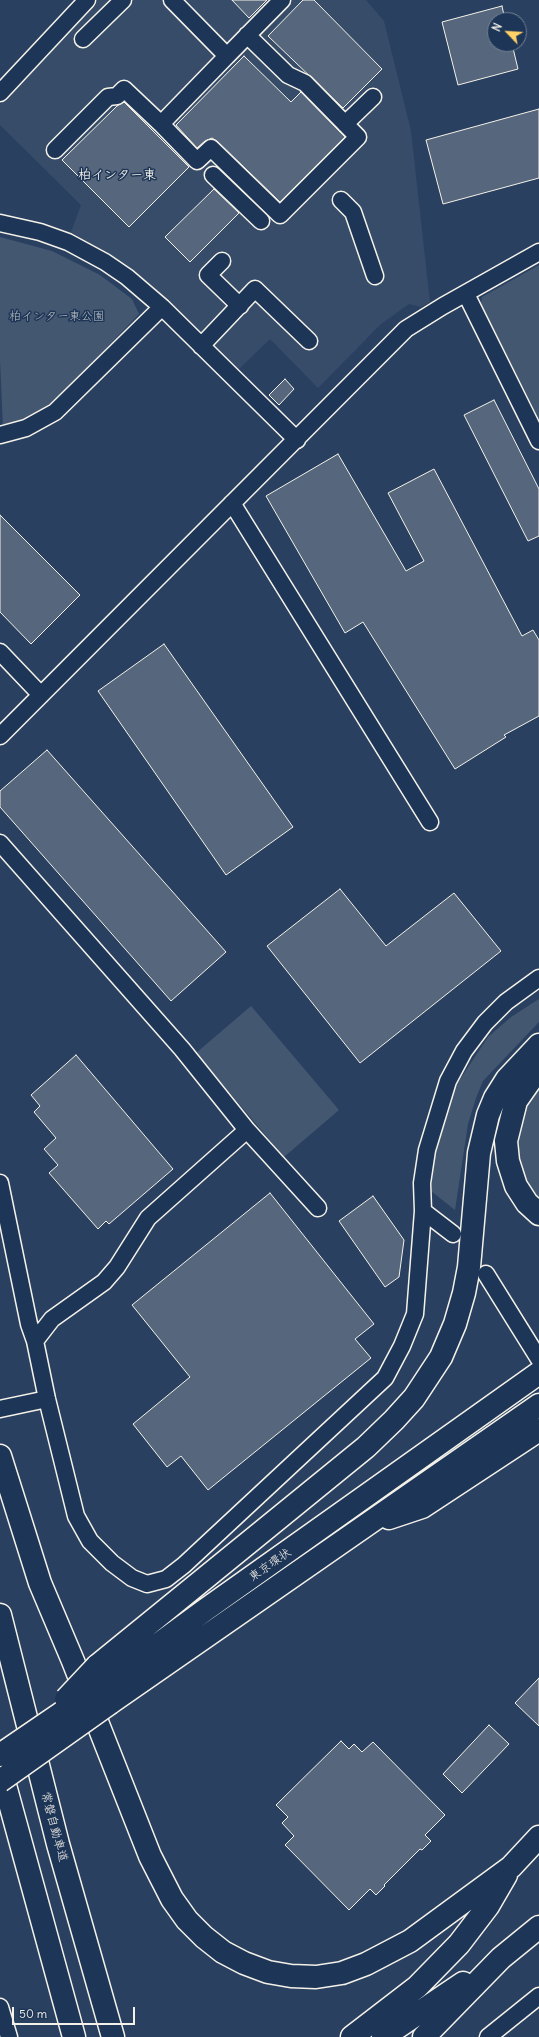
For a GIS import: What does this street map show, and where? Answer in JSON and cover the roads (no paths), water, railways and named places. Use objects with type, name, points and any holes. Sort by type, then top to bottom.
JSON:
[{"type":"highway","points":[[104,1684],[366,1447],[414,1398],[441,1357],[455,1324],[464,1293],[469,1267],[479,1153],[488,1115],[495,1098],[507,1079],[539,1045]]},
{"type":"highway","points":[[539,1071],[530,1080],[516,1101],[506,1141],[508,1161],[516,1186],[527,1203],[539,1214]]},
{"type":"highway","name":"東京環状","points":[[0,1782],[104,1684],[205,1610],[539,1373]]},
{"type":"highway","name":"東京環状","points":[[0,1755],[104,1684],[358,1530],[539,1405]]},
{"type":"highway","points":[[358,1530],[422,1506],[539,1430]]},
{"type":"highway","points":[[0,1456],[40,1583],[73,1661],[150,1856],[172,1899],[187,1920],[204,1937],[223,1952],[244,1963],[268,1972],[316,1977],[342,1972],[366,1964],[410,1941],[511,1867],[539,1837]]},
{"type":"highway","name":"常磐自動車道","points":[[0,1615],[58,1844],[113,2037]]},
{"type":"highway","points":[[0,1767],[74,2037]]},
{"type":"highway","points":[[25,1862],[61,2037]]},
{"type":"highway","points":[[352,2037],[418,1986],[459,1944],[488,1906],[511,1867]]},
{"type":"highway","points":[[383,2037],[501,1958],[539,1927]]},
{"type":"highway","points":[[424,2037],[501,1958]]},
{"type":"street","points":[[0,93],[87,0]]},
{"type":"street","points":[[83,39],[123,0]]},
{"type":"street","points":[[172,0],[227,56]]},
{"type":"street","points":[[161,124],[282,0]]},
{"type":"street","points":[[55,150],[108,97],[117,96],[124,89],[197,161],[211,148],[280,215],[358,137],[305,83],[288,75],[247,35]]},
{"type":"street","points":[[345,124],[373,97]]},
{"type":"street","points":[[213,175],[261,222]]},
{"type":"street","points":[[341,200],[353,212],[375,276]]},
{"type":"street","points":[[0,223],[40,232],[84,250],[127,277],[162,307],[297,440]]},
{"type":"street","points":[[0,736],[232,503],[297,440],[406,329],[539,252]]},
{"type":"street","points":[[222,261],[208,275],[240,306]]},
{"type":"street","points":[[202,346],[254,289],[309,341]]},
{"type":"street","points":[[466,294],[539,441]]},
{"type":"street","points":[[0,435],[26,428],[55,412],[162,307]]},
{"type":"street","points":[[232,503],[430,822]]},
{"type":"street","points":[[0,652],[41,695]]},
{"type":"street","points":[[0,843],[182,1049],[247,1130],[318,1208]]},
{"type":"street","points":[[0,1183],[29,1324],[36,1341],[47,1399],[76,1516],[90,1541],[112,1563],[132,1578],[147,1584],[166,1580],[385,1378],[402,1346],[415,1314],[423,1211],[422,1183],[427,1150],[448,1081],[464,1051],[485,1023],[506,1002],[539,978]]},
{"type":"street","points":[[36,1341],[52,1319],[84,1298],[104,1282],[117,1267],[148,1218],[247,1130]]},
{"type":"street","points":[[423,1211],[453,1234]]},
{"type":"street","points":[[486,1274],[539,1359]]},
{"type":"street","points":[[0,1409],[47,1399]]},
{"type":"street","points":[[488,2037],[539,1996]]},
{"type":"street","points":[[0,2007],[9,2037]]},
{"type":"district","name":"柏インター東","points":[[117,175]]},
{"type":"park label","name":"柏インター東公園","points":[[57,317]]}]
